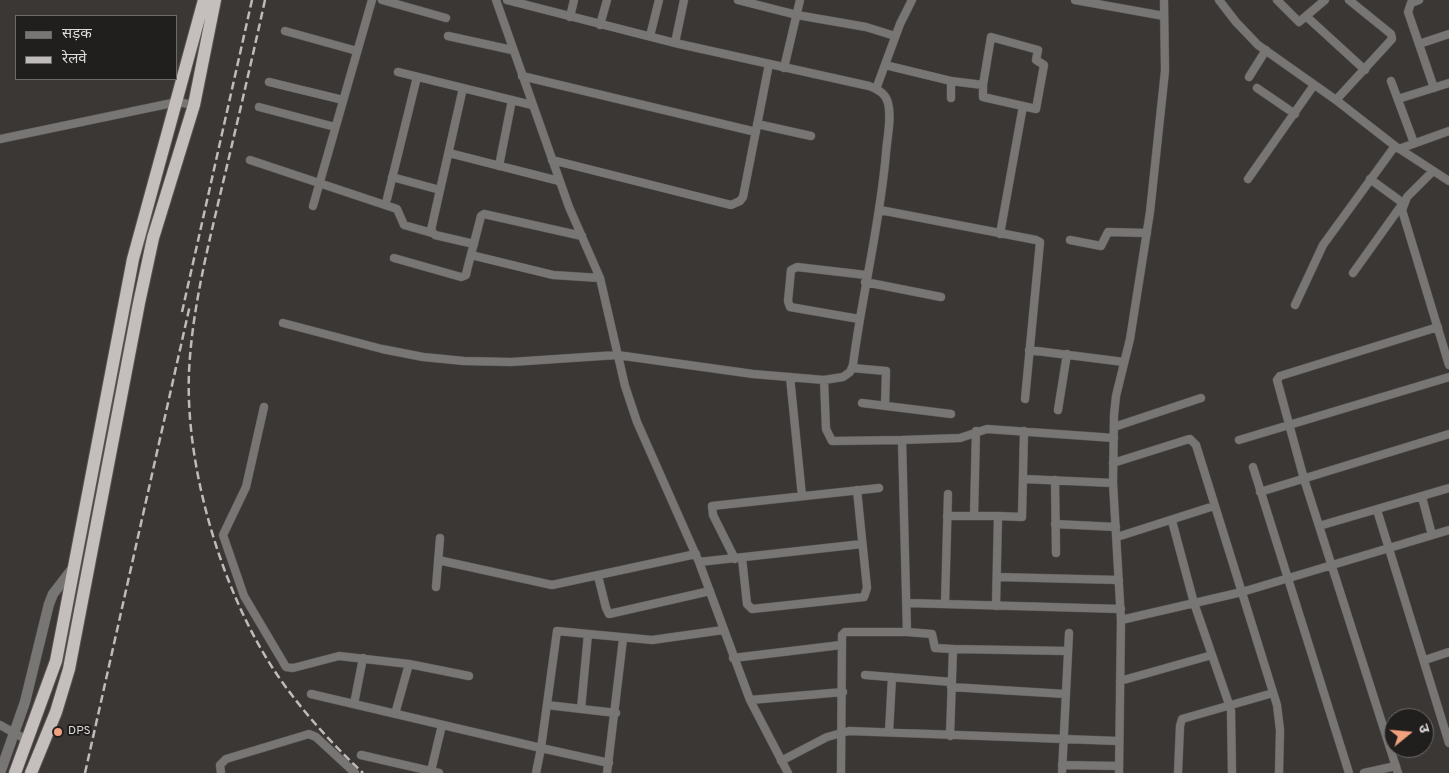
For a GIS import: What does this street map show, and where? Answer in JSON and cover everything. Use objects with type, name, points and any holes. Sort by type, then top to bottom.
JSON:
[{"type":"highway","points":[[15,773],[56,661],[133,259],[204,0]]},
{"type":"highway","points":[[31,773],[56,712],[69,669],[153,238],[194,105],[215,0]]},
{"type":"street","points":[[313,206],[372,0]]},
{"type":"street","points":[[382,0],[446,18]]},
{"type":"street","points":[[496,0],[559,181],[600,278],[617,355],[637,422],[696,554],[750,700],[788,773]]},
{"type":"street","points":[[283,323],[382,349],[445,360],[511,362],[617,355],[824,380],[843,377],[852,368],[866,278],[880,210],[890,113],[885,97],[876,89],[600,25],[570,17],[538,4],[507,0]]},
{"type":"street","points":[[570,17],[574,0]]},
{"type":"street","points":[[600,25],[608,0]]},
{"type":"street","points":[[650,36],[659,0]]},
{"type":"street","points":[[675,43],[684,0]]},
{"type":"street","points":[[738,0],[797,15],[858,25],[895,36]]},
{"type":"street","points":[[784,68],[800,0]]},
{"type":"street","points":[[876,89],[895,36],[912,0]]},
{"type":"street","points":[[1075,0],[1164,16]]},
{"type":"street","points":[[1069,633],[1062,769],[1119,770],[1121,609],[1113,483],[1114,427],[1116,396],[1130,339],[1147,233],[1165,71],[1164,0]]},
{"type":"street","points":[[1219,0],[1246,34],[1266,50],[1397,147],[1449,181]]},
{"type":"street","points":[[1277,0],[1300,22],[1325,0]]},
{"type":"street","points":[[1336,100],[1391,42],[1392,37],[1350,0]]},
{"type":"street","points":[[1413,1],[1408,12],[1434,88]]},
{"type":"street","points":[[1307,17],[1365,70]]},
{"type":"street","points":[[285,31],[357,51]]},
{"type":"street","points":[[1419,44],[1449,34]]},
{"type":"street","points":[[448,36],[512,50]]},
{"type":"street","points":[[990,37],[1038,50],[1036,60],[1044,65],[1036,108],[983,97],[982,85],[990,37]]},
{"type":"street","points":[[1249,77],[1266,50]]},
{"type":"street","points":[[552,160],[731,205],[740,201],[743,197],[769,64]]},
{"type":"street","points":[[885,65],[951,81],[982,85]]},
{"type":"street","points":[[398,72],[532,105]]},
{"type":"street","points":[[522,76],[757,128],[810,136]]},
{"type":"street","points":[[387,198],[417,77]]},
{"type":"street","points":[[950,98],[951,81]]},
{"type":"street","points":[[1391,81],[1414,143]]},
{"type":"street","points":[[269,82],[343,100]]},
{"type":"street","points":[[1398,99],[1449,83]]},
{"type":"street","points":[[1248,179],[1314,85]]},
{"type":"street","points":[[432,233],[463,88]]},
{"type":"street","points":[[1257,88],[1294,114]]},
{"type":"street","points":[[499,166],[512,100]]},
{"type":"street","points":[[0,139],[177,102],[194,105]]},
{"type":"street","points":[[1000,234],[1023,106]]},
{"type":"street","points":[[259,107],[335,127]]},
{"type":"street","points":[[1296,304],[1322,245],[1370,179],[1397,147],[1449,131]]},
{"type":"street","points":[[449,153],[559,181]]},
{"type":"street","points":[[250,160],[398,210],[404,225],[474,244]]},
{"type":"street","points":[[1353,273],[1403,203],[1433,170]]},
{"type":"street","points":[[392,178],[440,190]]},
{"type":"street","points":[[1370,179],[1403,203]]},
{"type":"street","points":[[1403,203],[1403,218],[1449,365]]},
{"type":"street","points":[[880,210],[1040,242],[1025,399]]},
{"type":"street","points":[[394,258],[461,277],[466,275],[481,216],[484,214],[582,236]]},
{"type":"street","points":[[1070,240],[1101,246],[1108,232],[1147,233]]},
{"type":"street","points":[[471,254],[553,275],[600,278]]},
{"type":"street","points":[[859,319],[790,307],[788,301],[791,270],[797,267],[866,278],[941,297]]},
{"type":"street","points":[[1364,773],[1397,769],[1304,479],[1278,378],[1438,328]]},
{"type":"street","points":[[1029,350],[1124,362]]},
{"type":"street","points":[[1058,410],[1067,354]]},
{"type":"street","points":[[852,368],[886,372],[884,406]]},
{"type":"street","points":[[790,377],[802,496]]},
{"type":"street","points":[[1239,440],[1449,377]]},
{"type":"street","points":[[824,380],[826,429],[832,441],[960,438],[976,431],[987,429],[1114,438]]},
{"type":"street","points":[[1114,427],[1201,398]]},
{"type":"street","points":[[862,403],[952,414]]},
{"type":"street","points":[[264,406],[246,487],[223,535],[244,596],[286,667],[293,668],[339,656],[409,664],[469,676]]},
{"type":"street","points":[[974,516],[976,431]]},
{"type":"street","points":[[947,516],[1022,517],[1024,431]]},
{"type":"street","points":[[1260,492],[1449,434]]},
{"type":"street","points":[[1113,463],[1190,439],[1196,444],[1274,693],[1279,720],[1279,773]]},
{"type":"street","points":[[902,440],[907,632]]},
{"type":"street","points":[[1252,467],[1349,773]]},
{"type":"street","points":[[1024,479],[1113,483]]},
{"type":"street","points":[[1055,480],[1056,553]]},
{"type":"street","points":[[857,490],[866,593],[860,598],[752,609],[747,604],[739,558],[714,515],[712,506],[857,490],[879,488]]},
{"type":"street","points":[[1319,526],[1449,488]]},
{"type":"street","points":[[945,604],[948,494]]},
{"type":"street","points":[[1422,496],[1432,535]]},
{"type":"street","points":[[1117,538],[1214,506]]},
{"type":"street","points":[[1377,510],[1446,719],[1449,743]]},
{"type":"street","points":[[996,606],[998,516]]},
{"type":"street","points":[[1172,521],[1194,603],[1229,704],[1233,729],[1232,773]]},
{"type":"street","points":[[1055,524],[1116,527]]},
{"type":"street","points":[[1121,620],[1242,592],[1449,530]]},
{"type":"street","points":[[436,587],[440,538]]},
{"type":"street","points":[[699,562],[862,544]]},
{"type":"street","points":[[438,560],[545,586],[696,554]]},
{"type":"street","points":[[0,773],[25,702],[49,604],[53,594],[73,568]]},
{"type":"street","points":[[598,576],[609,614],[710,591]]},
{"type":"street","points":[[997,577],[1119,580]]},
{"type":"street","points":[[907,603],[1121,609]]},
{"type":"street","points":[[536,773],[557,631],[623,639],[663,639],[723,630]]},
{"type":"street","points":[[842,773],[842,635],[845,632],[932,634],[934,648],[1068,652]]},
{"type":"street","points":[[581,708],[588,634]]},
{"type":"street","points":[[607,773],[616,713],[623,639]]},
{"type":"street","points":[[733,658],[842,645]]},
{"type":"street","points":[[950,736],[953,649]]},
{"type":"street","points":[[1425,660],[1449,652]]},
{"type":"street","points":[[1120,681],[1212,655]]},
{"type":"street","points":[[354,704],[363,658]]},
{"type":"street","points":[[395,714],[409,664]]},
{"type":"street","points":[[865,675],[1065,694]]},
{"type":"street","points":[[889,732],[892,677]]},
{"type":"street","points":[[750,700],[843,692]]},
{"type":"street","points":[[1178,773],[1182,719],[1229,704],[1274,693]]},
{"type":"street","points":[[311,694],[608,763]]},
{"type":"street","points":[[547,705],[616,713]]},
{"type":"street","points":[[0,725],[27,740]]},
{"type":"street","points":[[361,755],[435,772],[442,725]]},
{"type":"street","points":[[781,761],[827,737],[843,732],[889,732],[950,736],[1118,741]]},
{"type":"street","points":[[221,773],[220,765],[226,759],[309,734],[316,737],[355,773]]},
{"type":"railway","points":[[182,312],[252,0]]},
{"type":"railway","points":[[265,0],[201,281],[193,326],[189,372],[189,410],[193,449],[211,530],[240,608],[258,644],[278,676],[307,715],[363,773]]},
{"type":"railway","points":[[85,773],[190,305]]},
{"type":"place","name":"DPS","points":[[58,732]]}]
